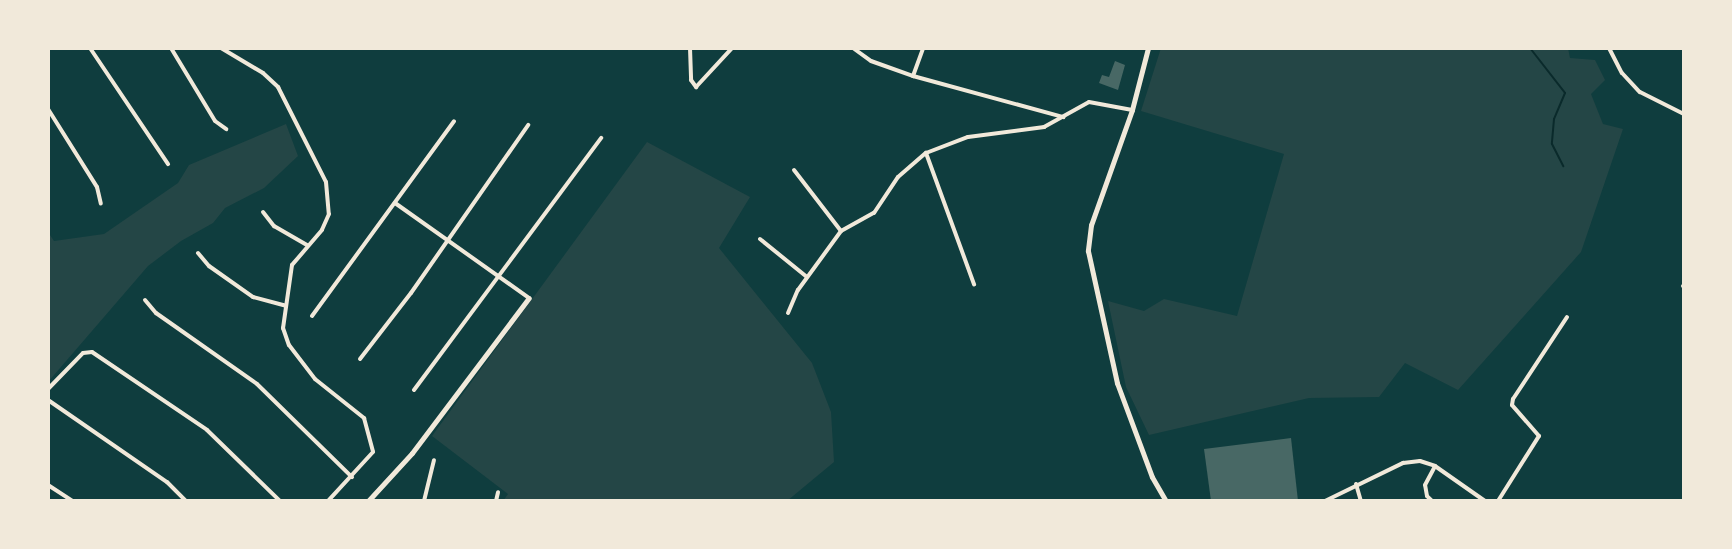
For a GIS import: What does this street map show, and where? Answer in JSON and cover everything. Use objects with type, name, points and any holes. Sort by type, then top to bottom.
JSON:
[{"type":"street","points":[[90,48],[168,164]]},
{"type":"street","points":[[171,48],[215,121],[226,129]]},
{"type":"street","points":[[221,48],[263,73],[278,87],[297,120],[330,201],[322,230],[292,265],[283,328],[289,345],[315,379],[364,418],[371,434],[373,452],[328,501]]},
{"type":"street","points":[[690,48],[691,80],[696,87],[732,48]]},
{"type":"street","points":[[853,48],[871,61],[914,76],[1064,117]]},
{"type":"street","points":[[914,76],[923,48]]},
{"type":"street","points":[[1148,48],[1132,110],[1091,225],[1088,251],[1116,383],[1152,477],[1166,501]]},
{"type":"street","points":[[1609,48],[1622,73],[1640,92],[1684,114]]},
{"type":"street","points":[[788,313],[807,277],[841,231],[874,213],[898,177],[926,153],[968,137],[1044,127],[1089,102],[1132,110]]},
{"type":"street","points":[[48,109],[97,187],[101,204]]},
{"type":"street","points":[[312,316],[454,121]]},
{"type":"street","points":[[360,359],[528,124]]},
{"type":"street","points":[[414,390],[601,138]]},
{"type":"street","points":[[926,153],[974,284]]},
{"type":"street","points":[[794,170],[841,231]]},
{"type":"street","points":[[368,501],[412,453],[529,298],[395,203]]},
{"type":"street","points":[[264,212],[274,226],[307,245]]},
{"type":"street","points":[[760,240],[807,277]]},
{"type":"street","points":[[198,253],[208,266],[253,297],[286,306]]},
{"type":"street","points":[[145,300],[156,313],[257,384],[352,477]]},
{"type":"street","points":[[1498,501],[1539,436],[1512,405],[1513,399],[1567,317]]},
{"type":"street","points":[[48,389],[83,353],[92,352],[207,430],[280,501]]},
{"type":"street","points":[[48,400],[167,482],[186,501]]},
{"type":"street","points":[[424,501],[434,460]]},
{"type":"street","points":[[1325,501],[1403,463],[1420,461],[1435,466],[1485,501]]},
{"type":"street","points":[[1432,501],[1425,485],[1435,466]]},
{"type":"street","points":[[1356,484],[1361,501]]},
{"type":"street","points":[[48,485],[73,501]]},
{"type":"street","points":[[496,501],[498,492]]},
{"type":"shaded area","points":[[1161,48],[1568,48],[1570,58],[1595,60],[1605,80],[1591,94],[1603,124],[1623,129],[1581,252],[1458,390],[1405,363],[1379,397],[1309,398],[1149,435],[1126,387],[1108,301],[1144,311],[1164,299],[1237,316],[1284,154],[1141,111]]},
{"type":"shaded area","points":[[286,124],[298,156],[264,188],[225,208],[213,223],[181,241],[148,266],[48,382],[48,232],[54,241],[104,234],[178,183],[189,165]]},
{"type":"shaded area","points":[[647,142],[750,197],[719,248],[812,363],[831,412],[834,462],[787,501],[503,501],[508,494],[432,436]]},
{"type":"building","points":[[1115,61],[1125,65],[1118,90],[1099,83],[1102,75],[1109,77]]},
{"type":"building","points":[[1291,438],[1298,501],[1211,501],[1204,449]]},
{"type":"waterway","points":[[1530,48],[1565,93],[1554,119],[1552,144],[1563,166]]}]
